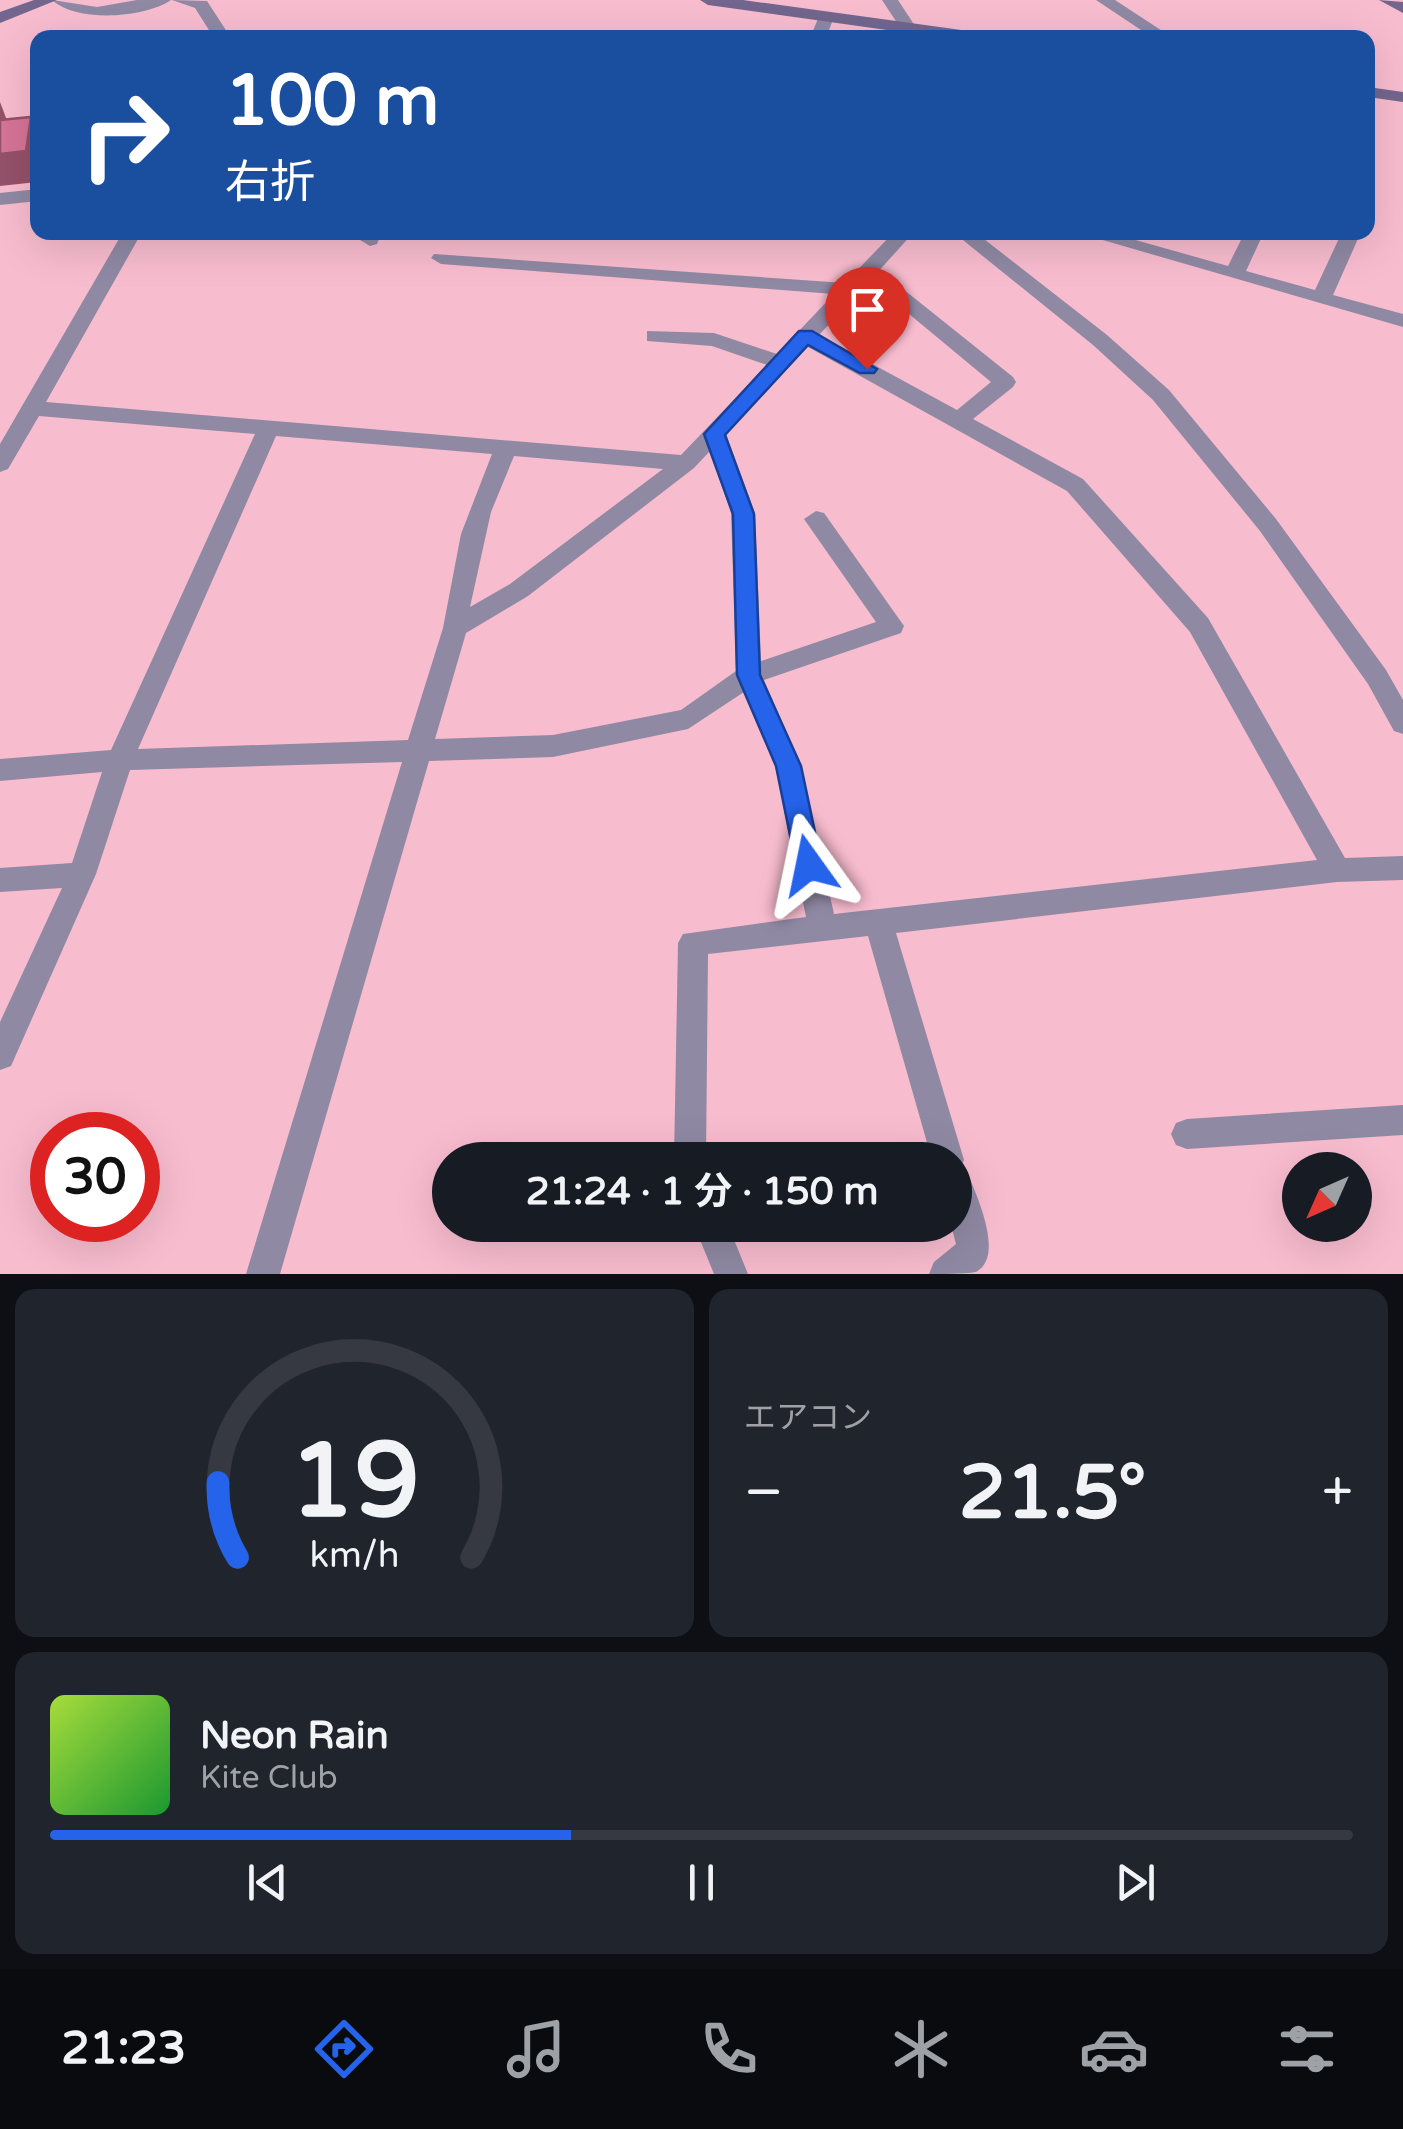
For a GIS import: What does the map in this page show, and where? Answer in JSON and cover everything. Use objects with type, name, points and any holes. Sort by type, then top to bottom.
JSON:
[{"type":"street","points":[[0,18],[50,0]]},
{"type":"street","points":[[60,0],[77,13],[94,14],[162,0]]},
{"type":"street","points":[[180,0],[201,4],[218,30]]},
{"type":"street","points":[[708,0],[917,30]]},
{"type":"street","points":[[1104,0],[1152,30]]},
{"type":"street","points":[[1387,0],[1403,8]]},
{"type":"street","points":[[895,1],[909,29]]},
{"type":"street","points":[[821,30],[826,17]]},
{"type":"street","points":[[1375,93],[1403,97]]},
{"type":"street","points":[[0,199],[30,196]]},
{"type":"street","points":[[0,464],[128,240]]},
{"type":"street","points":[[456,628],[519,590],[686,463],[897,240]]},
{"type":"street","points":[[972,240],[1100,340],[1160,395],[1268,526],[1376,678],[1403,724]]},
{"type":"street","points":[[1234,274],[1251,240]]},
{"type":"street","points":[[1322,298],[1348,240]]},
{"type":"street","points":[[1154,241],[1234,274],[1403,321]]},
{"type":"street","points":[[441,258],[896,292],[1006,382],[960,419]]},
{"type":"street","points":[[654,336],[714,340],[780,362]]},
{"type":"street","points":[[806,336],[1075,485],[1200,625],[1337,870]]},
{"type":"street","points":[[32,408],[400,442],[507,446],[686,463]]},
{"type":"street","points":[[0,1056],[82,874],[120,760],[268,428]]},
{"type":"street","points":[[714,434],[743,514],[749,675],[788,766],[823,930]]},
{"type":"street","points":[[263,1274],[456,628],[462,576],[480,510],[490,477],[507,446]]},
{"type":"street","points":[[0,770],[120,760],[417,754],[552,746],[688,719],[749,675],[892,626],[816,519]]},
{"type":"street","points":[[690,1142],[693,943],[879,925],[1337,870],[1403,868]]},
{"type":"street","points":[[0,880],[82,874]]},
{"type":"street","points":[[879,925],[943,1142]]},
{"type":"street","points":[[1188,1134],[1403,1120]]},
{"type":"street","points":[[946,1274],[975,1251],[972,1241]]},
{"type":"street","points":[[718,1242],[731,1274]]},
{"type":"building","points":[[30,117],[26,151],[0,154],[0,120]]},
{"type":"route","points":[[809,865],[788,766],[749,675],[743,514],[714,434],[806,336],[867,369]]}]
